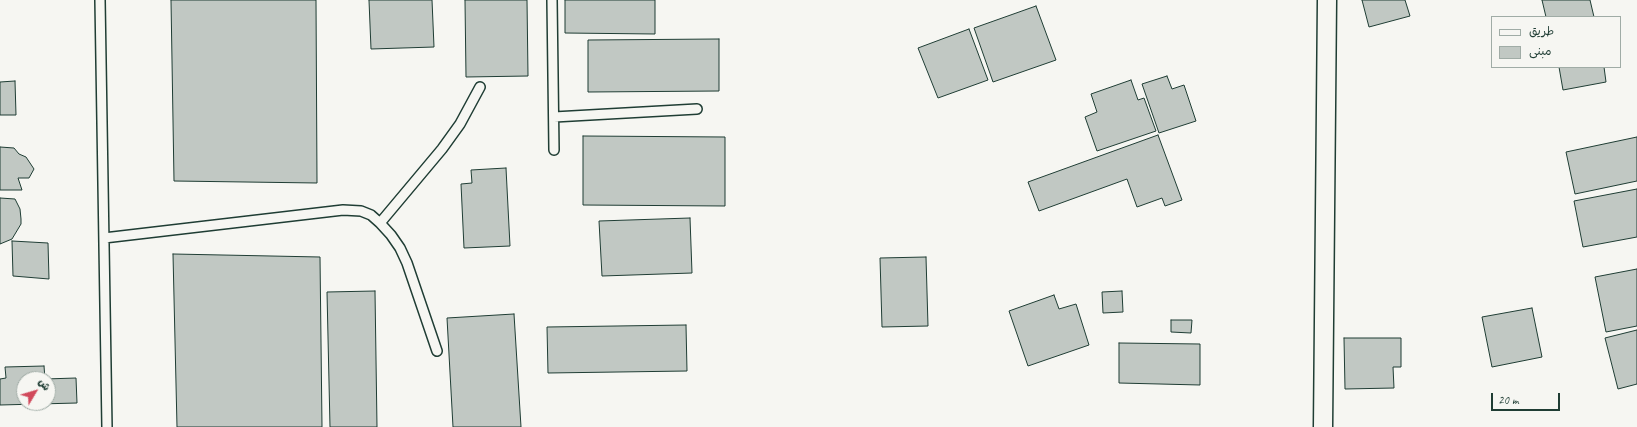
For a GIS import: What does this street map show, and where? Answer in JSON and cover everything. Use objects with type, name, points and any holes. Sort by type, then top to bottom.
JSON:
[{"type":"street","points":[[1323,427],[1327,0]]},
{"type":"lane","points":[[100,0],[107,427]]},
{"type":"lane","points":[[552,0],[554,150]]},
{"type":"lane","points":[[380,223],[442,149],[460,124],[480,87]]},
{"type":"lane","points":[[554,117],[696,109]]},
{"type":"lane","points":[[104,238],[343,210],[361,211],[371,215],[391,235],[407,263],[437,351]]},
{"type":"building","points":[[171,0],[316,0],[317,183],[174,181]]},
{"type":"building","points":[[369,0],[432,0],[434,47],[371,49]]},
{"type":"building","points":[[465,0],[527,0],[528,76],[466,77]]},
{"type":"building","points":[[565,0],[655,0],[655,34],[565,33]]},
{"type":"building","points":[[1362,0],[1405,0],[1410,16],[1369,27]]},
{"type":"building","points":[[1542,0],[1590,0],[1594,16],[1546,16]]},
{"type":"building","points":[[1036,6],[1056,60],[993,82],[974,28]]},
{"type":"building","points":[[969,29],[988,80],[938,98],[918,48]]},
{"type":"building","points":[[719,39],[719,91],[588,92],[588,40]]},
{"type":"building","points":[[1559,68],[1604,68],[1606,82],[1563,90]]},
{"type":"building","points":[[1167,76],[1172,89],[1184,85],[1196,121],[1159,133],[1142,84]]},
{"type":"building","points":[[1131,80],[1138,100],[1144,98],[1156,131],[1097,151],[1085,117],[1097,112],[1091,94]]},
{"type":"building","points":[[15,81],[16,115],[0,115],[0,82]]},
{"type":"building","points":[[1158,135],[1182,200],[1165,206],[1162,198],[1137,207],[1127,179],[1039,211],[1028,182]]},
{"type":"building","points":[[583,136],[725,137],[725,206],[583,205]]},
{"type":"building","points":[[1637,137],[1637,181],[1575,194],[1566,152]]},
{"type":"building","points":[[0,147],[14,148],[19,154],[26,157],[34,169],[29,178],[18,178],[22,190],[0,190]]},
{"type":"building","points":[[506,168],[510,246],[464,248],[461,184],[472,183],[471,170]]},
{"type":"building","points":[[1637,189],[1637,237],[1583,247],[1574,201]]},
{"type":"building","points":[[0,198],[15,199],[20,209],[21,224],[12,239],[0,244]]},
{"type":"building","points":[[690,218],[692,273],[602,276],[599,221]]},
{"type":"building","points":[[12,241],[48,243],[49,279],[13,276]]},
{"type":"building","points":[[173,254],[320,257],[322,427],[177,427]]},
{"type":"building","points":[[926,257],[928,326],[882,327],[880,258]]},
{"type":"building","points":[[1637,269],[1637,326],[1606,332],[1595,277]]},
{"type":"building","points":[[375,291],[377,427],[330,427],[327,292]]},
{"type":"building","points":[[1122,291],[1123,312],[1103,313],[1102,292]]},
{"type":"building","points":[[1054,295],[1059,309],[1076,304],[1089,345],[1028,366],[1009,311]]},
{"type":"building","points":[[1532,308],[1542,357],[1492,367],[1482,317]]},
{"type":"building","points":[[514,314],[521,427],[453,427],[447,318]]},
{"type":"building","points":[[1171,320],[1192,320],[1191,333],[1171,332]]},
{"type":"building","points":[[686,325],[687,371],[548,373],[547,327]]},
{"type":"building","points":[[1637,330],[1637,384],[1618,389],[1605,338]]},
{"type":"building","points":[[1344,338],[1401,338],[1401,367],[1393,367],[1394,388],[1345,389]]},
{"type":"building","points":[[1119,343],[1200,344],[1200,385],[1119,383]]},
{"type":"building","points":[[44,366],[44,371],[16,371],[16,405],[0,405],[0,379],[6,378],[5,367]]},
{"type":"building","points":[[76,378],[77,403],[56,404],[56,379]]}]
